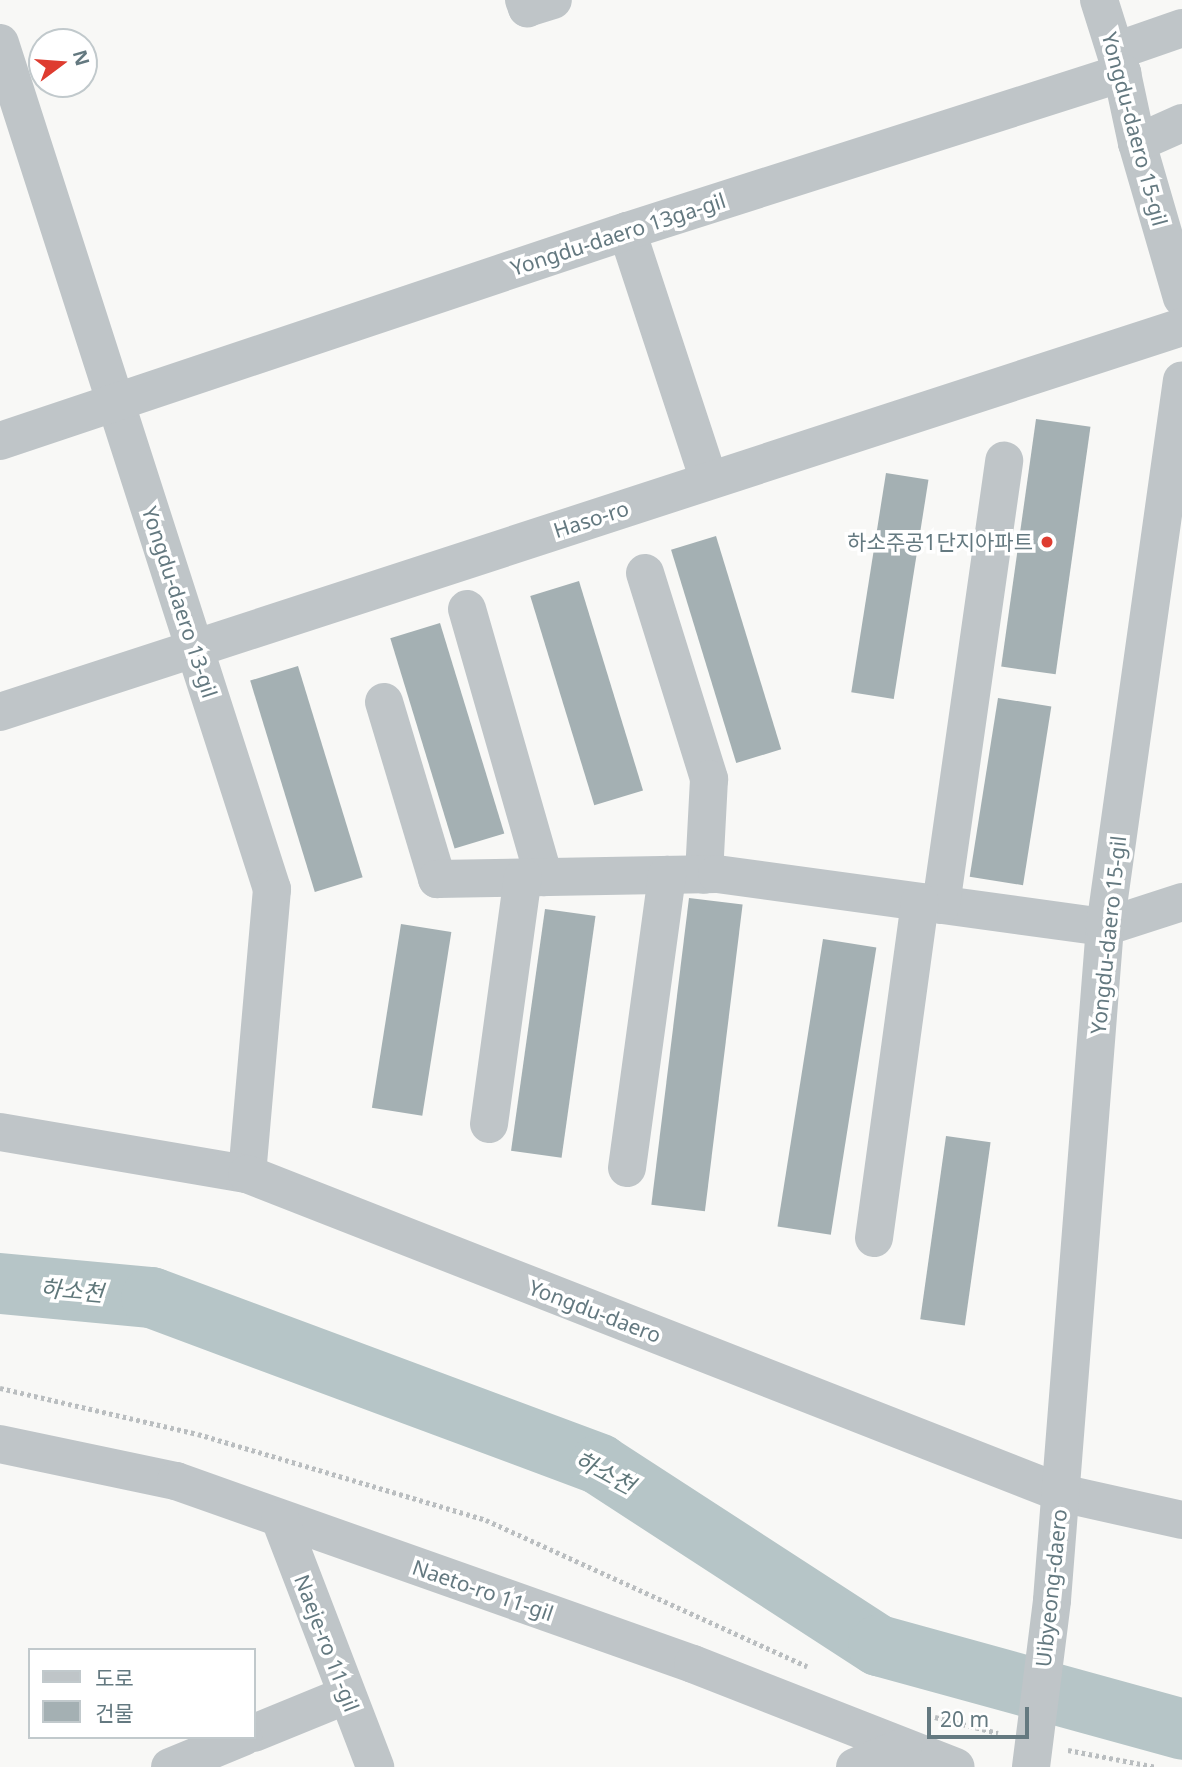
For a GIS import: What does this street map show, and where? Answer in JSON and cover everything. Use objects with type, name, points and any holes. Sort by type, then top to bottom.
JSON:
[{"type":"street","points":[[524,0],[527,8],[553,0]]},
{"type":"street","name":"Yongdu-daero 15-gil","points":[[1099,0],[1119,62],[1137,143],[1182,298]]},
{"type":"street","name":"Yongdu-daero 13ga-gil","points":[[0,441],[627,231],[1119,62],[1182,28]]},
{"type":"street","name":"Yongdu-daero 13-gil","points":[[0,43],[272,889],[247,1174]]},
{"type":"street","points":[[1137,143],[1182,123]]},
{"type":"street","points":[[627,231],[709,480]]},
{"type":"street","name":"Haso-ro","points":[[0,712],[1182,327]]},
{"type":"street","name":"Yongdu-daero 15-gil","points":[[1060,1493],[1105,927],[1172,528],[1182,380]]},
{"type":"street","points":[[874,1238],[1004,460]]},
{"type":"street","points":[[645,573],[709,779],[704,875]]},
{"type":"street","points":[[467,609],[534,877],[489,1124]]},
{"type":"street","points":[[384,702],[437,879],[704,875],[1105,927],[1182,902]]},
{"type":"street","points":[[627,1168],[667,875]]},
{"type":"street","name":"Yongdu-daero","points":[[0,1132],[247,1174],[1060,1493],[1182,1520]]},
{"type":"street","name":"Naeto-ro 11-gil","points":[[0,1444],[176,1481],[693,1664],[956,1767]]},
{"type":"street","name":"Uibyeong-daero","points":[[1040,1760],[1060,1493]]},
{"type":"street","name":"Naeje-ro 11-gil","points":[[280,1519],[375,1767]]},
{"type":"street","points":[[256,1732],[347,1695]]},
{"type":"street","points":[[170,1767],[238,1739]]},
{"type":"street","points":[[855,1767],[903,1747]]},
{"type":"path","points":[[0,1388],[198,1434],[486,1520],[811,1668]]},
{"type":"path","points":[[926,1715],[1005,1734]]},
{"type":"path","points":[[1040,1760],[1156,1767]]},
{"type":"building","points":[[1036,419],[1090,427],[1056,674],[1001,667]]},
{"type":"building","points":[[886,473],[928,480],[894,699],[851,692]]},
{"type":"building","points":[[716,536],[781,749],[736,763],[671,550]]},
{"type":"building","points":[[579,581],[643,790],[594,805],[530,596]]},
{"type":"building","points":[[440,623],[504,833],[455,849],[390,638]]},
{"type":"building","points":[[298,666],[363,877],[315,892],[250,681]]},
{"type":"building","points":[[998,698],[1051,706],[1023,885],[970,877]]},
{"type":"building","points":[[689,898],[743,905],[705,1211],[651,1205]]},
{"type":"building","points":[[545,909],[596,916],[562,1158],[511,1151]]},
{"type":"building","points":[[401,924],[451,932],[422,1116],[372,1108]]},
{"type":"building","points":[[823,939],[876,947],[831,1235],[777,1226]]},
{"type":"building","points":[[946,1136],[991,1142],[965,1325],[920,1319]]},
{"type":"waterway","name":"하소천","points":[[0,1283],[151,1297],[599,1464],[878,1645],[1182,1729]]},
{"type":"place","name":"하소주공1단지아파트","points":[[1047,542]]}]
